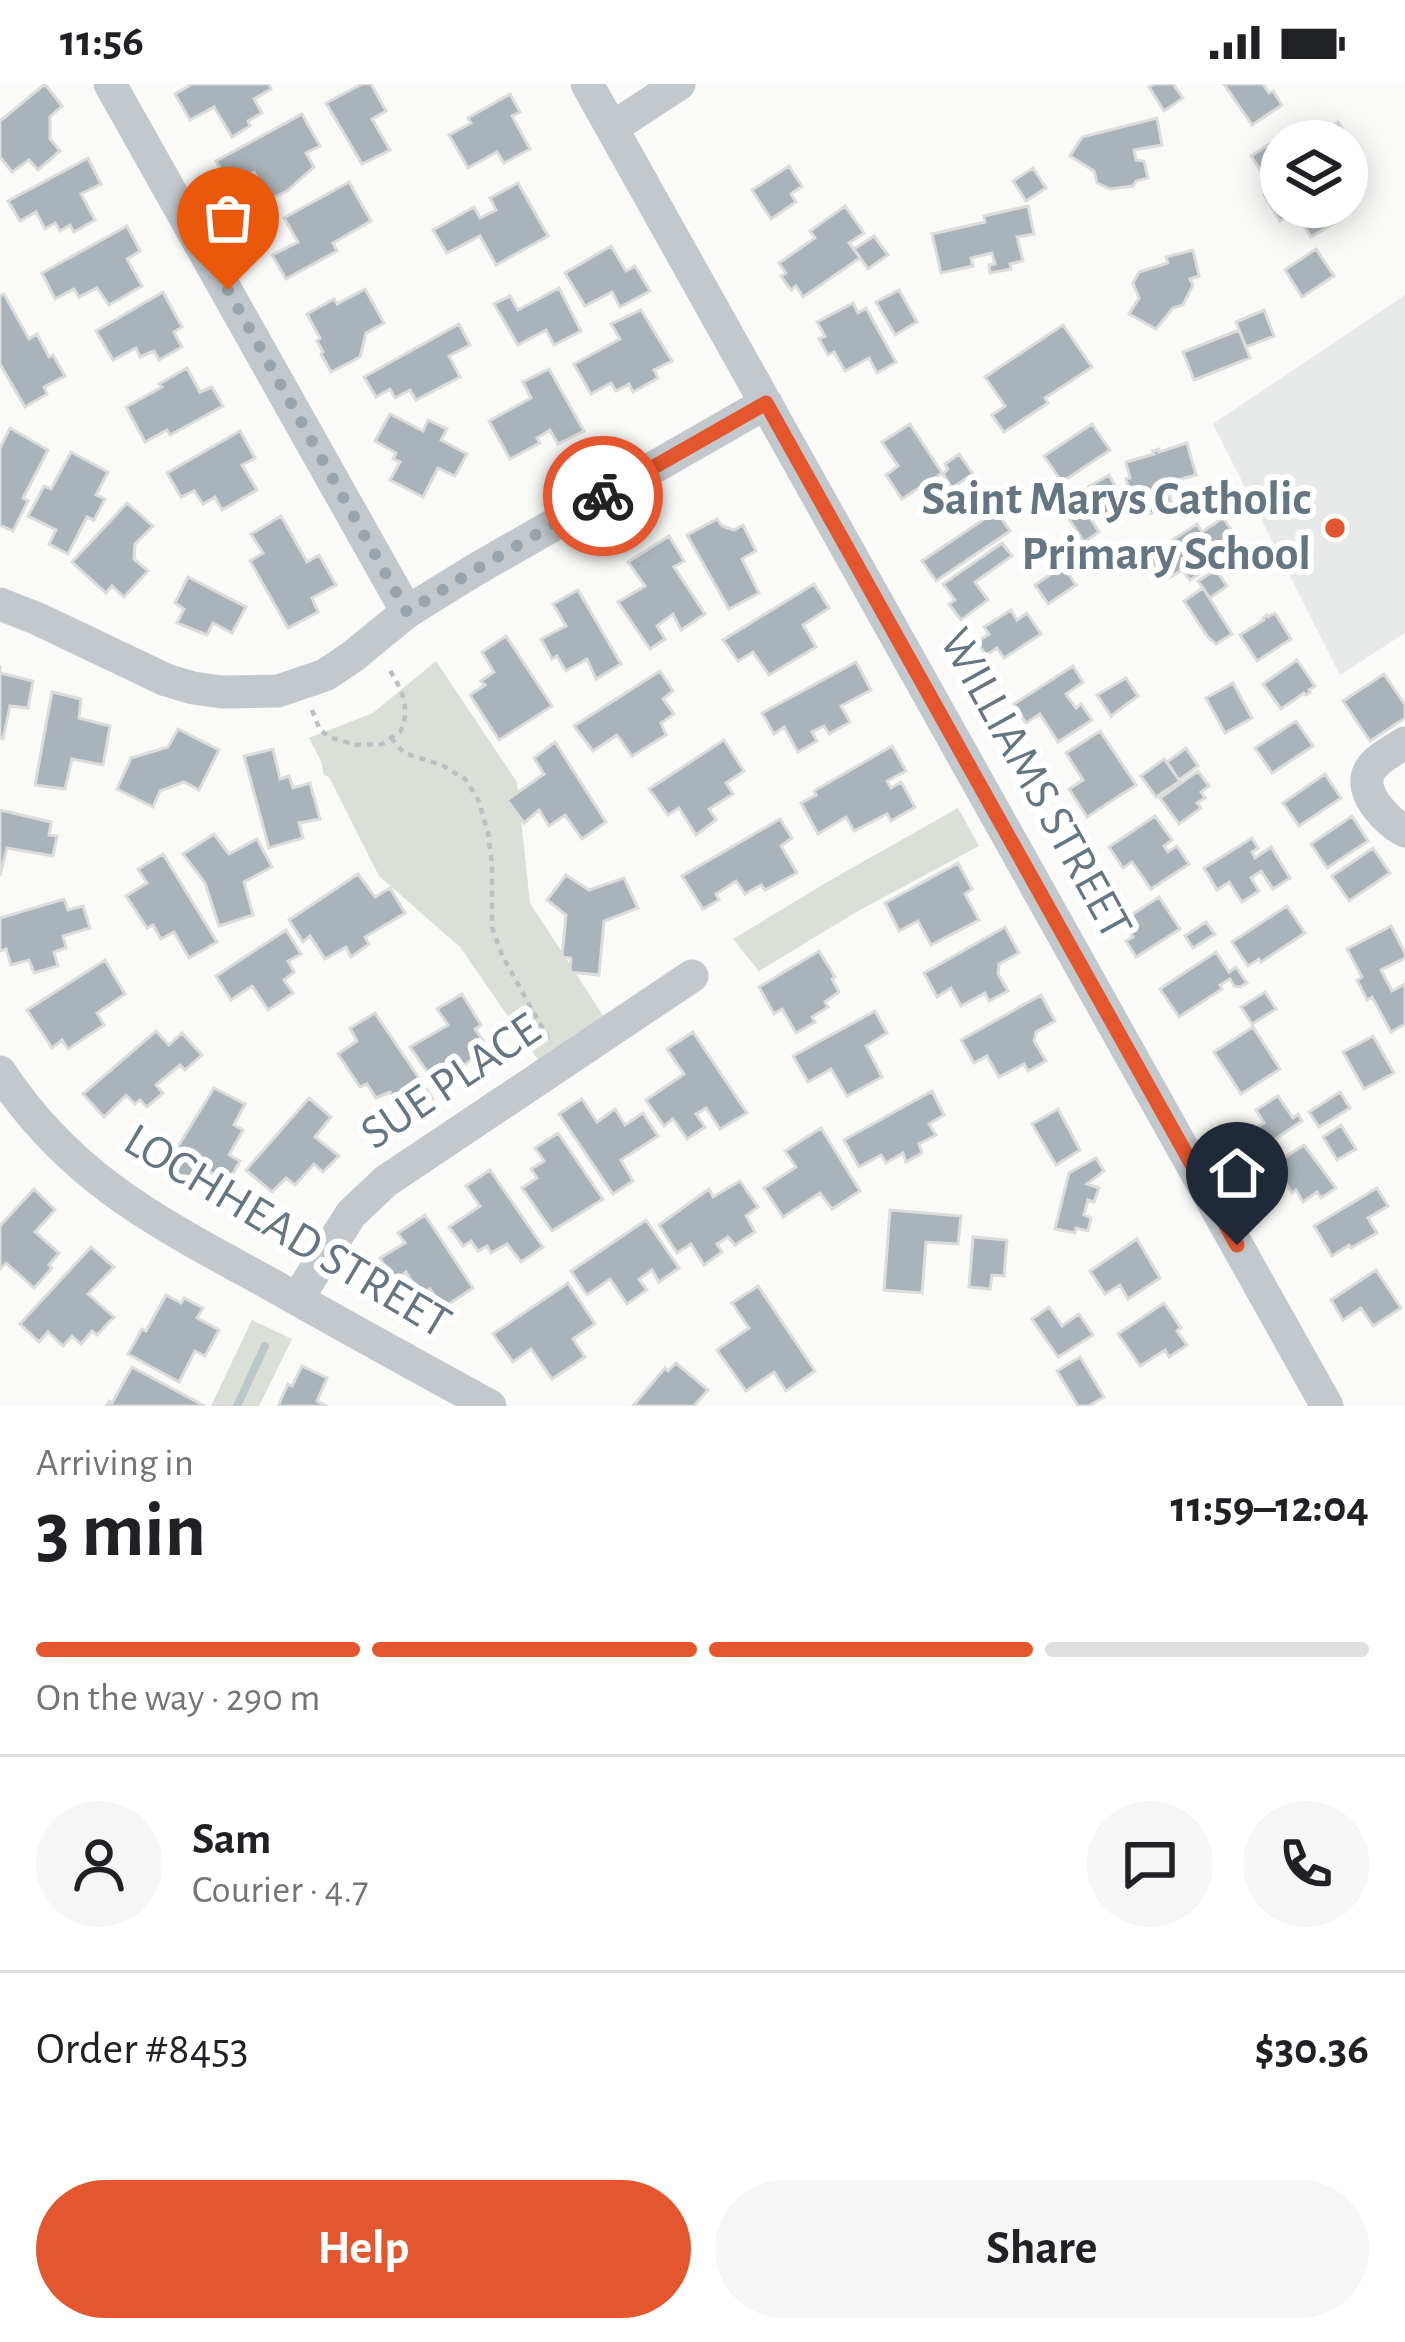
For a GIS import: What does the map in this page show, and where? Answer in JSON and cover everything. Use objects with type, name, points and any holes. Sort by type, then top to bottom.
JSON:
[{"type":"street","points":[[110,84],[407,612]]},
{"type":"street","name":"WILLIAMS STREET","points":[[587,84],[1327,1406]]},
{"type":"street","points":[[611,128],[679,84]]},
{"type":"street","points":[[0,604],[166,680],[193,688],[278,691],[325,675],[407,612],[473,571],[766,403]]},
{"type":"street","points":[[1405,743],[1374,764],[1367,789],[1384,816],[1405,831]]},
{"type":"street","name":"SUE PLACE","points":[[297,1299],[351,1214],[386,1181],[692,976]]},
{"type":"street","name":"LOCHHEAD STREET","points":[[0,1072],[36,1122],[72,1159],[156,1222],[490,1406]]},
{"type":"path","points":[[302,684],[320,730],[357,745],[382,744],[405,723],[404,699],[371,642]]},
{"type":"path","points":[[391,738],[404,753],[465,778],[478,799],[492,864],[492,927],[550,1043]]},
{"type":"shaded area","name":"Saint Marys Catholic Primary School","points":[[1405,295],[1405,633],[1340,675],[1213,424]]},
{"type":"shaded area","points":[[436,661],[517,782],[530,903],[606,1020],[541,1064],[460,947],[379,876],[309,738],[373,713]]},
{"type":"shaded area","points":[[958,808],[979,846],[759,971],[733,939],[829,881]]},
{"type":"shaded area","points":[[252,1320],[292,1339],[259,1406],[211,1406]]},
{"type":"building","points":[[45,84],[62,106],[50,117],[50,139],[60,151],[38,170],[29,160],[12,172],[0,157],[0,121]]},
{"type":"building","points":[[192,84],[269,84],[271,89],[254,99],[262,113],[232,137],[214,107],[190,120],[175,94]]},
{"type":"building","points":[[371,84],[386,111],[372,119],[390,150],[362,164],[326,103]]},
{"type":"building","points":[[1173,84],[1183,98],[1164,111],[1149,87]]},
{"type":"building","points":[[1224,84],[1263,84],[1282,105],[1252,125]]},
{"type":"building","points":[[510,94],[520,112],[512,116],[530,149],[504,163],[497,152],[468,168],[449,135]]},
{"type":"building","points":[[302,114],[320,146],[306,153],[314,167],[269,200],[254,172],[230,185],[216,161]]},
{"type":"building","points":[[1157,118],[1162,145],[1134,150],[1136,160],[1144,161],[1148,178],[1133,186],[1110,189],[1097,183],[1094,171],[1070,156],[1082,137]]},
{"type":"building","points":[[88,158],[101,184],[81,194],[95,220],[74,232],[70,225],[60,231],[55,223],[45,229],[36,212],[20,221],[8,201]]},
{"type":"building","points":[[789,166],[802,186],[791,194],[796,202],[771,219],[752,190]]},
{"type":"building","points":[[1033,168],[1046,188],[1026,201],[1013,181]]},
{"type":"building","points":[[349,182],[371,221],[333,243],[337,251],[286,279],[272,255],[298,242],[284,218]]},
{"type":"building","points":[[518,183],[548,236],[496,265],[480,236],[447,253],[433,230],[474,207],[480,218],[496,210],[490,198]]},
{"type":"building","points":[[845,206],[864,233],[849,243],[860,258],[803,297],[781,276],[786,273],[779,263],[815,238],[810,231]]},
{"type":"building","points":[[1028,206],[1034,234],[1017,237],[1023,261],[990,273],[989,265],[995,264],[992,253],[971,258],[973,266],[941,273],[932,234]]},
{"type":"building","points":[[127,226],[140,251],[127,259],[142,286],[109,305],[97,288],[79,297],[74,289],[55,299],[42,273]]},
{"type":"building","points":[[1305,228],[1326,228],[1311,237]]},
{"type":"building","points":[[874,236],[888,255],[868,269],[854,249]]},
{"type":"building","points":[[611,246],[626,271],[635,266],[650,291],[620,307],[612,292],[585,306],[565,273]]},
{"type":"building","points":[[1316,249],[1334,276],[1302,297],[1285,270]]},
{"type":"building","points":[[1193,250],[1199,276],[1190,279],[1193,285],[1183,305],[1173,308],[1156,329],[1129,314],[1139,298],[1133,283],[1139,272],[1168,263],[1166,257]]},
{"type":"building","points":[[559,288],[581,331],[554,345],[546,330],[518,345],[494,304],[510,296],[518,310]]},
{"type":"building","points":[[365,289],[384,323],[366,333],[360,357],[331,372],[307,314]]},
{"type":"building","points":[[899,290],[917,322],[895,335],[876,302]]},
{"type":"building","points":[[163,292],[182,327],[174,332],[182,347],[159,360],[154,351],[140,357],[136,348],[113,360],[96,331]]},
{"type":"building","points":[[4,294],[29,339],[37,334],[65,376],[44,387],[47,394],[25,407],[0,364],[0,296]]},
{"type":"building","points":[[853,303],[858,313],[866,308],[896,362],[877,373],[869,358],[845,371],[819,339],[825,336],[817,322]]},
{"type":"building","points":[[641,310],[672,361],[654,370],[658,378],[633,392],[629,384],[616,391],[611,383],[591,394],[574,364],[620,339],[611,324]]},
{"type":"building","points":[[1264,310],[1274,336],[1246,347],[1236,322]]},
{"type":"building","points":[[459,324],[470,345],[449,356],[460,377],[416,400],[410,390],[395,398],[390,389],[376,397],[364,377]]},
{"type":"building","points":[[1063,325],[1092,367],[1004,432],[992,415],[1005,406],[985,377]]},
{"type":"building","points":[[1239,330],[1250,358],[1194,380],[1183,352]]},
{"type":"building","points":[[187,368],[200,392],[212,387],[223,406],[170,435],[167,430],[145,442],[126,407]]},
{"type":"building","points":[[549,369],[584,431],[558,444],[550,430],[537,438],[540,443],[510,459],[489,421],[531,398],[523,382]]},
{"type":"building","points":[[390,414],[423,431],[428,420],[447,429],[441,440],[467,454],[455,476],[438,468],[423,497],[390,480],[400,462],[393,459],[396,453],[375,441]]},
{"type":"building","points":[[910,424],[942,473],[902,499],[886,475],[898,466],[882,442]]},
{"type":"building","points":[[1092,424],[1110,450],[1062,482],[1044,456]]},
{"type":"building","points":[[10,428],[48,450],[23,498],[28,501],[13,531],[0,525],[0,448]]},
{"type":"building","points":[[240,431],[255,458],[242,465],[257,490],[222,510],[215,497],[203,504],[194,491],[181,497],[167,473]]},
{"type":"building","points":[[1187,443],[1196,475],[1166,483],[1173,507],[1142,516],[1136,495],[1131,496],[1126,462]]},
{"type":"building","points":[[71,452],[108,472],[96,495],[105,499],[94,520],[87,517],[68,554],[49,544],[56,530],[28,516],[44,486],[51,489]]},
{"type":"building","points":[[959,454],[973,474],[952,488],[943,474],[948,469],[945,464]]},
{"type":"building","points":[[1109,475],[1129,511],[1106,524],[1086,488]]},
{"type":"building","points":[[127,503],[153,526],[135,544],[134,559],[148,571],[124,597],[112,586],[106,593],[72,562]]},
{"type":"building","points":[[1085,509],[1099,532],[1084,542],[1069,519]]},
{"type":"building","points":[[996,511],[1010,531],[936,581],[922,561]]},
{"type":"building","points":[[281,516],[307,562],[319,555],[336,585],[312,598],[318,612],[288,628],[250,561],[263,553],[251,534]]},
{"type":"building","points":[[1223,518],[1242,545],[1190,580],[1182,570],[1169,578],[1163,569],[1158,572],[1148,556],[1197,524],[1202,532]]},
{"type":"building","points":[[717,519],[734,530],[743,525],[756,551],[742,559],[759,593],[729,609],[687,535]]},
{"type":"building","points":[[669,536],[684,561],[674,567],[705,614],[681,630],[673,614],[657,626],[665,639],[650,649],[618,602],[645,586],[628,562]]},
{"type":"building","points":[[1002,543],[1012,556],[975,582],[988,600],[961,620],[943,584]]},
{"type":"building","points":[[1063,566],[1076,585],[1048,604],[1035,585]]},
{"type":"building","points":[[1216,570],[1227,586],[1210,598],[1198,581]]},
{"type":"building","points":[[188,577],[246,607],[232,633],[213,623],[207,635],[177,623],[184,609],[175,603]]},
{"type":"building","points":[[814,584],[829,608],[803,625],[816,647],[769,675],[753,652],[738,661],[723,640]]},
{"type":"building","points":[[1203,588],[1232,634],[1216,644],[1184,601]]},
{"type":"building","points":[[578,590],[621,664],[596,679],[587,659],[566,671],[557,656],[552,659],[541,639],[566,626],[553,604]]},
{"type":"building","points":[[1011,610],[1017,620],[1027,613],[1041,634],[1004,658],[997,648],[986,655],[977,642],[989,634],[984,627]]},
{"type":"building","points":[[1275,613],[1291,639],[1257,661],[1240,635]]},
{"type":"building","points":[[506,636],[552,706],[499,740],[470,695],[494,672],[482,652]]},
{"type":"building","points":[[1297,660],[1315,686],[1281,709],[1263,684]]},
{"type":"building","points":[[856,662],[871,690],[841,706],[850,722],[829,734],[824,726],[812,732],[817,741],[798,752],[784,727],[774,734],[762,713]]},
{"type":"building","points":[[1073,666],[1083,682],[1066,694],[1092,720],[1058,742],[1040,714],[1026,723],[1014,704]]},
{"type":"building","points":[[660,671],[673,691],[663,699],[674,714],[661,723],[666,735],[632,756],[617,735],[593,751],[574,726]]},
{"type":"building","points":[[0,673],[33,681],[28,708],[10,706],[3,739],[0,738]]},
{"type":"building","points":[[1384,674],[1405,705],[1405,718],[1370,741],[1343,701]]},
{"type":"building","points":[[1126,678],[1138,696],[1111,716],[1097,695]]},
{"type":"building","points":[[1233,683],[1252,718],[1225,733],[1206,698]]},
{"type":"building","points":[[52,692],[81,699],[79,718],[110,726],[103,765],[72,759],[65,789],[35,785]]},
{"type":"building","points":[[1296,721],[1313,746],[1272,773],[1255,748]]},
{"type":"building","points":[[178,729],[219,750],[199,790],[184,782],[160,791],[153,807],[117,789],[131,758],[168,747]]},
{"type":"building","points":[[1100,731],[1136,785],[1087,817],[1069,789],[1083,780],[1066,753]]},
{"type":"building","points":[[724,740],[744,771],[726,783],[733,794],[709,809],[716,820],[696,835],[679,808],[668,815],[649,789]]},
{"type":"building","points":[[555,742],[606,822],[582,839],[565,815],[549,826],[539,810],[524,823],[507,800],[544,774],[534,758]]},
{"type":"building","points":[[892,746],[906,771],[887,781],[891,788],[901,782],[915,807],[891,821],[887,814],[854,831],[846,817],[818,834],[801,803]]},
{"type":"building","points":[[1186,748],[1198,766],[1179,780],[1167,762]]},
{"type":"building","points":[[273,749],[280,779],[289,776],[293,788],[310,783],[320,819],[299,823],[303,838],[269,848],[244,756]]},
{"type":"building","points":[[1164,759],[1180,781],[1156,797],[1141,776]]},
{"type":"building","points":[[1198,771],[1209,786],[1201,792],[1205,798],[1197,803],[1201,808],[1179,824],[1160,798]]},
{"type":"building","points":[[1325,774],[1341,798],[1299,826],[1283,803]]},
{"type":"building","points":[[0,810],[51,822],[49,835],[57,836],[53,856],[7,848],[0,876]]},
{"type":"building","points":[[1155,816],[1172,840],[1164,846],[1168,852],[1177,846],[1189,864],[1151,889],[1132,862],[1123,868],[1109,847]]},
{"type":"building","points":[[1352,816],[1368,841],[1327,868],[1311,844]]},
{"type":"building","points":[[780,819],[792,838],[781,846],[797,873],[765,890],[761,885],[745,894],[736,881],[703,909],[682,876]]},
{"type":"building","points":[[214,834],[229,854],[257,839],[272,867],[244,882],[253,915],[219,926],[205,883],[183,854]]},
{"type":"building","points":[[1252,838],[1258,848],[1252,852],[1255,858],[1271,847],[1290,878],[1273,889],[1261,871],[1251,878],[1259,891],[1242,902],[1229,882],[1217,890],[1204,868]]},
{"type":"building","points":[[1373,848],[1390,873],[1349,901],[1332,876]]},
{"type":"building","points":[[163,854],[217,942],[189,958],[174,932],[161,939],[153,925],[147,928],[126,896],[147,883],[138,869]]},
{"type":"building","points":[[958,863],[972,889],[965,894],[979,920],[931,945],[918,921],[899,931],[885,903]]},
{"type":"building","points":[[358,874],[375,897],[390,888],[405,913],[365,937],[369,944],[351,957],[346,947],[325,959],[310,936],[303,942],[289,920]]},
{"type":"building","points":[[566,875],[589,890],[624,878],[638,908],[604,921],[599,975],[570,972],[571,958],[562,957],[566,915],[547,900]]},
{"type":"building","points":[[1159,897],[1180,929],[1136,957],[1126,941],[1133,937],[1122,921]]},
{"type":"building","points":[[64,899],[68,910],[83,906],[90,928],[63,936],[66,948],[54,952],[58,966],[34,973],[29,960],[11,965],[6,949],[0,951],[0,918]]},
{"type":"building","points":[[1287,906],[1305,933],[1248,966],[1232,942]]},
{"type":"building","points":[[1206,922],[1215,934],[1193,948],[1185,936]]},
{"type":"building","points":[[1391,926],[1405,958],[1381,970],[1392,991],[1405,984],[1405,1024],[1391,1032],[1372,997],[1367,1000],[1357,980],[1362,977],[1347,949]]},
{"type":"building","points":[[1005,927],[1019,953],[999,964],[998,974],[1008,991],[989,1001],[985,993],[961,1006],[951,988],[937,997],[924,973]]},
{"type":"building","points":[[286,930],[301,954],[288,961],[294,972],[284,980],[293,993],[268,1010],[252,986],[231,1000],[216,976]]},
{"type":"building","points":[[819,951],[839,992],[812,1017],[815,1022],[796,1033],[782,1009],[774,1014],[759,987]]},
{"type":"building","points":[[1216,952],[1229,972],[1236,967],[1247,983],[1234,986],[1230,979],[1179,1017],[1160,989]]},
{"type":"building","points":[[105,960],[125,994],[97,1013],[104,1025],[68,1049],[62,1040],[52,1048],[27,1010]]},
{"type":"building","points":[[1265,992],[1276,1009],[1252,1024],[1241,1007]]},
{"type":"building","points":[[462,994],[481,1025],[475,1029],[488,1048],[460,1068],[464,1076],[440,1090],[410,1047],[448,1025],[437,1009]]},
{"type":"building","points":[[1041,995],[1055,1021],[1036,1032],[1034,1041],[1046,1061],[1028,1071],[1024,1064],[999,1077],[987,1056],[974,1063],[961,1040]]},
{"type":"building","points":[[875,1011],[887,1033],[866,1046],[882,1077],[847,1096],[831,1069],[808,1082],[793,1056]]},
{"type":"building","points":[[375,1013],[433,1099],[406,1117],[390,1092],[376,1098],[367,1084],[360,1087],[338,1054],[357,1041],[350,1028]]},
{"type":"building","points":[[1253,1027],[1280,1069],[1241,1094],[1214,1052]]},
{"type":"building","points":[[156,1031],[169,1045],[182,1033],[202,1055],[185,1070],[180,1065],[156,1085],[163,1093],[147,1107],[126,1095],[104,1117],[83,1094]]},
{"type":"building","points":[[693,1032],[747,1113],[720,1129],[706,1108],[696,1114],[705,1127],[687,1139],[673,1119],[664,1126],[646,1100],[684,1074],[667,1049]]},
{"type":"building","points":[[1373,1036],[1394,1073],[1364,1089],[1343,1052]]},
{"type":"building","points":[[214,1088],[245,1104],[234,1125],[243,1130],[229,1155],[240,1161],[228,1182],[201,1167],[191,1183],[166,1166]]},
{"type":"building","points":[[932,1091],[944,1115],[929,1124],[936,1135],[919,1144],[922,1153],[906,1162],[903,1153],[886,1163],[881,1155],[859,1167],[844,1140]]},
{"type":"building","points":[[1340,1092],[1350,1108],[1319,1127],[1309,1112]]},
{"type":"building","points":[[1278,1096],[1293,1118],[1298,1114],[1302,1121],[1265,1146],[1254,1129],[1264,1123],[1256,1110]]},
{"type":"building","points":[[309,1098],[331,1117],[315,1137],[339,1156],[323,1172],[314,1164],[295,1185],[286,1178],[272,1192],[246,1170]]},
{"type":"building","points":[[582,1099],[597,1122],[615,1109],[625,1125],[643,1113],[658,1136],[621,1160],[633,1181],[613,1194],[559,1114]]},
{"type":"building","points":[[1058,1109],[1080,1150],[1056,1165],[1032,1124]]},
{"type":"building","points":[[1341,1125],[1356,1149],[1337,1160],[1323,1137]]},
{"type":"building","points":[[821,1128],[860,1191],[832,1209],[820,1193],[783,1217],[764,1188],[796,1167],[785,1151]]},
{"type":"building","points":[[558,1133],[603,1199],[552,1231],[522,1188],[537,1178],[531,1169],[544,1161],[535,1148]]},
{"type":"building","points":[[1304,1145],[1336,1188],[1321,1198],[1317,1192],[1303,1202],[1274,1164]]},
{"type":"building","points":[[1096,1158],[1104,1171],[1087,1184],[1099,1188],[1094,1202],[1088,1200],[1084,1215],[1091,1218],[1088,1231],[1055,1229],[1069,1173]]},
{"type":"building","points":[[490,1170],[543,1247],[521,1262],[507,1244],[491,1253],[487,1246],[478,1251],[471,1241],[463,1246],[449,1227],[480,1206],[466,1186]]},
{"type":"building","points":[[740,1181],[758,1207],[746,1216],[755,1232],[735,1245],[728,1237],[717,1244],[722,1252],[704,1265],[691,1244],[677,1253],[659,1225],[709,1189],[713,1197]]},
{"type":"building","points":[[1377,1188],[1388,1206],[1368,1218],[1377,1233],[1332,1256],[1314,1226]]},
{"type":"building","points":[[34,1189],[55,1210],[35,1232],[59,1253],[34,1288],[6,1263],[0,1269],[0,1226]]},
{"type":"building","points":[[890,1210],[961,1216],[958,1244],[926,1242],[922,1293],[884,1290]]},
{"type":"building","points":[[425,1215],[473,1288],[443,1308],[430,1289],[421,1296],[406,1272],[394,1281],[380,1258],[405,1243],[398,1233]]},
{"type":"building","points":[[646,1220],[679,1268],[659,1282],[652,1270],[639,1279],[647,1290],[627,1304],[610,1279],[587,1295],[571,1271]]},
{"type":"building","points":[[973,1237],[1007,1240],[1004,1276],[992,1275],[990,1289],[969,1287]]},
{"type":"building","points":[[1137,1239],[1160,1278],[1128,1299],[1120,1285],[1105,1294],[1090,1271]]},
{"type":"building","points":[[91,1247],[114,1267],[88,1294],[114,1317],[81,1344],[72,1336],[63,1346],[48,1332],[39,1342],[20,1324]]},
{"type":"building","points":[[1376,1270],[1401,1308],[1373,1326],[1361,1308],[1343,1320],[1331,1300]]},
{"type":"building","points":[[568,1283],[595,1324],[573,1339],[585,1357],[552,1379],[531,1349],[513,1362],[493,1334]]},
{"type":"building","points":[[758,1286],[815,1371],[786,1391],[774,1372],[746,1391],[717,1350],[749,1328],[732,1303]]},
{"type":"building","points":[[166,1295],[203,1308],[197,1318],[219,1330],[205,1356],[195,1351],[179,1382],[128,1354]]},
{"type":"building","points":[[1164,1303],[1187,1345],[1169,1357],[1165,1350],[1140,1366],[1118,1334]]},
{"type":"building","points":[[1049,1307],[1062,1326],[1079,1314],[1093,1335],[1058,1357],[1032,1319]]},
{"type":"building","points":[[1080,1357],[1104,1397],[1089,1406],[1078,1406],[1057,1371]]},
{"type":"building","points":[[676,1363],[708,1390],[694,1406],[633,1406],[665,1368],[668,1371]]},
{"type":"building","points":[[302,1366],[327,1378],[317,1401],[327,1406],[278,1406]]},
{"type":"building","points":[[132,1367],[203,1405],[106,1406]]},
{"type":"waterway","points":[[237,1406],[265,1346]]},
{"type":"way so far","points":[[228,290],[407,612],[603,496]]},
{"type":"place","name":"Saint Marys Catholic Primary School","points":[[1335,528]]},
{"type":"route","points":[[603,496],[766,403],[1237,1245]]}]
